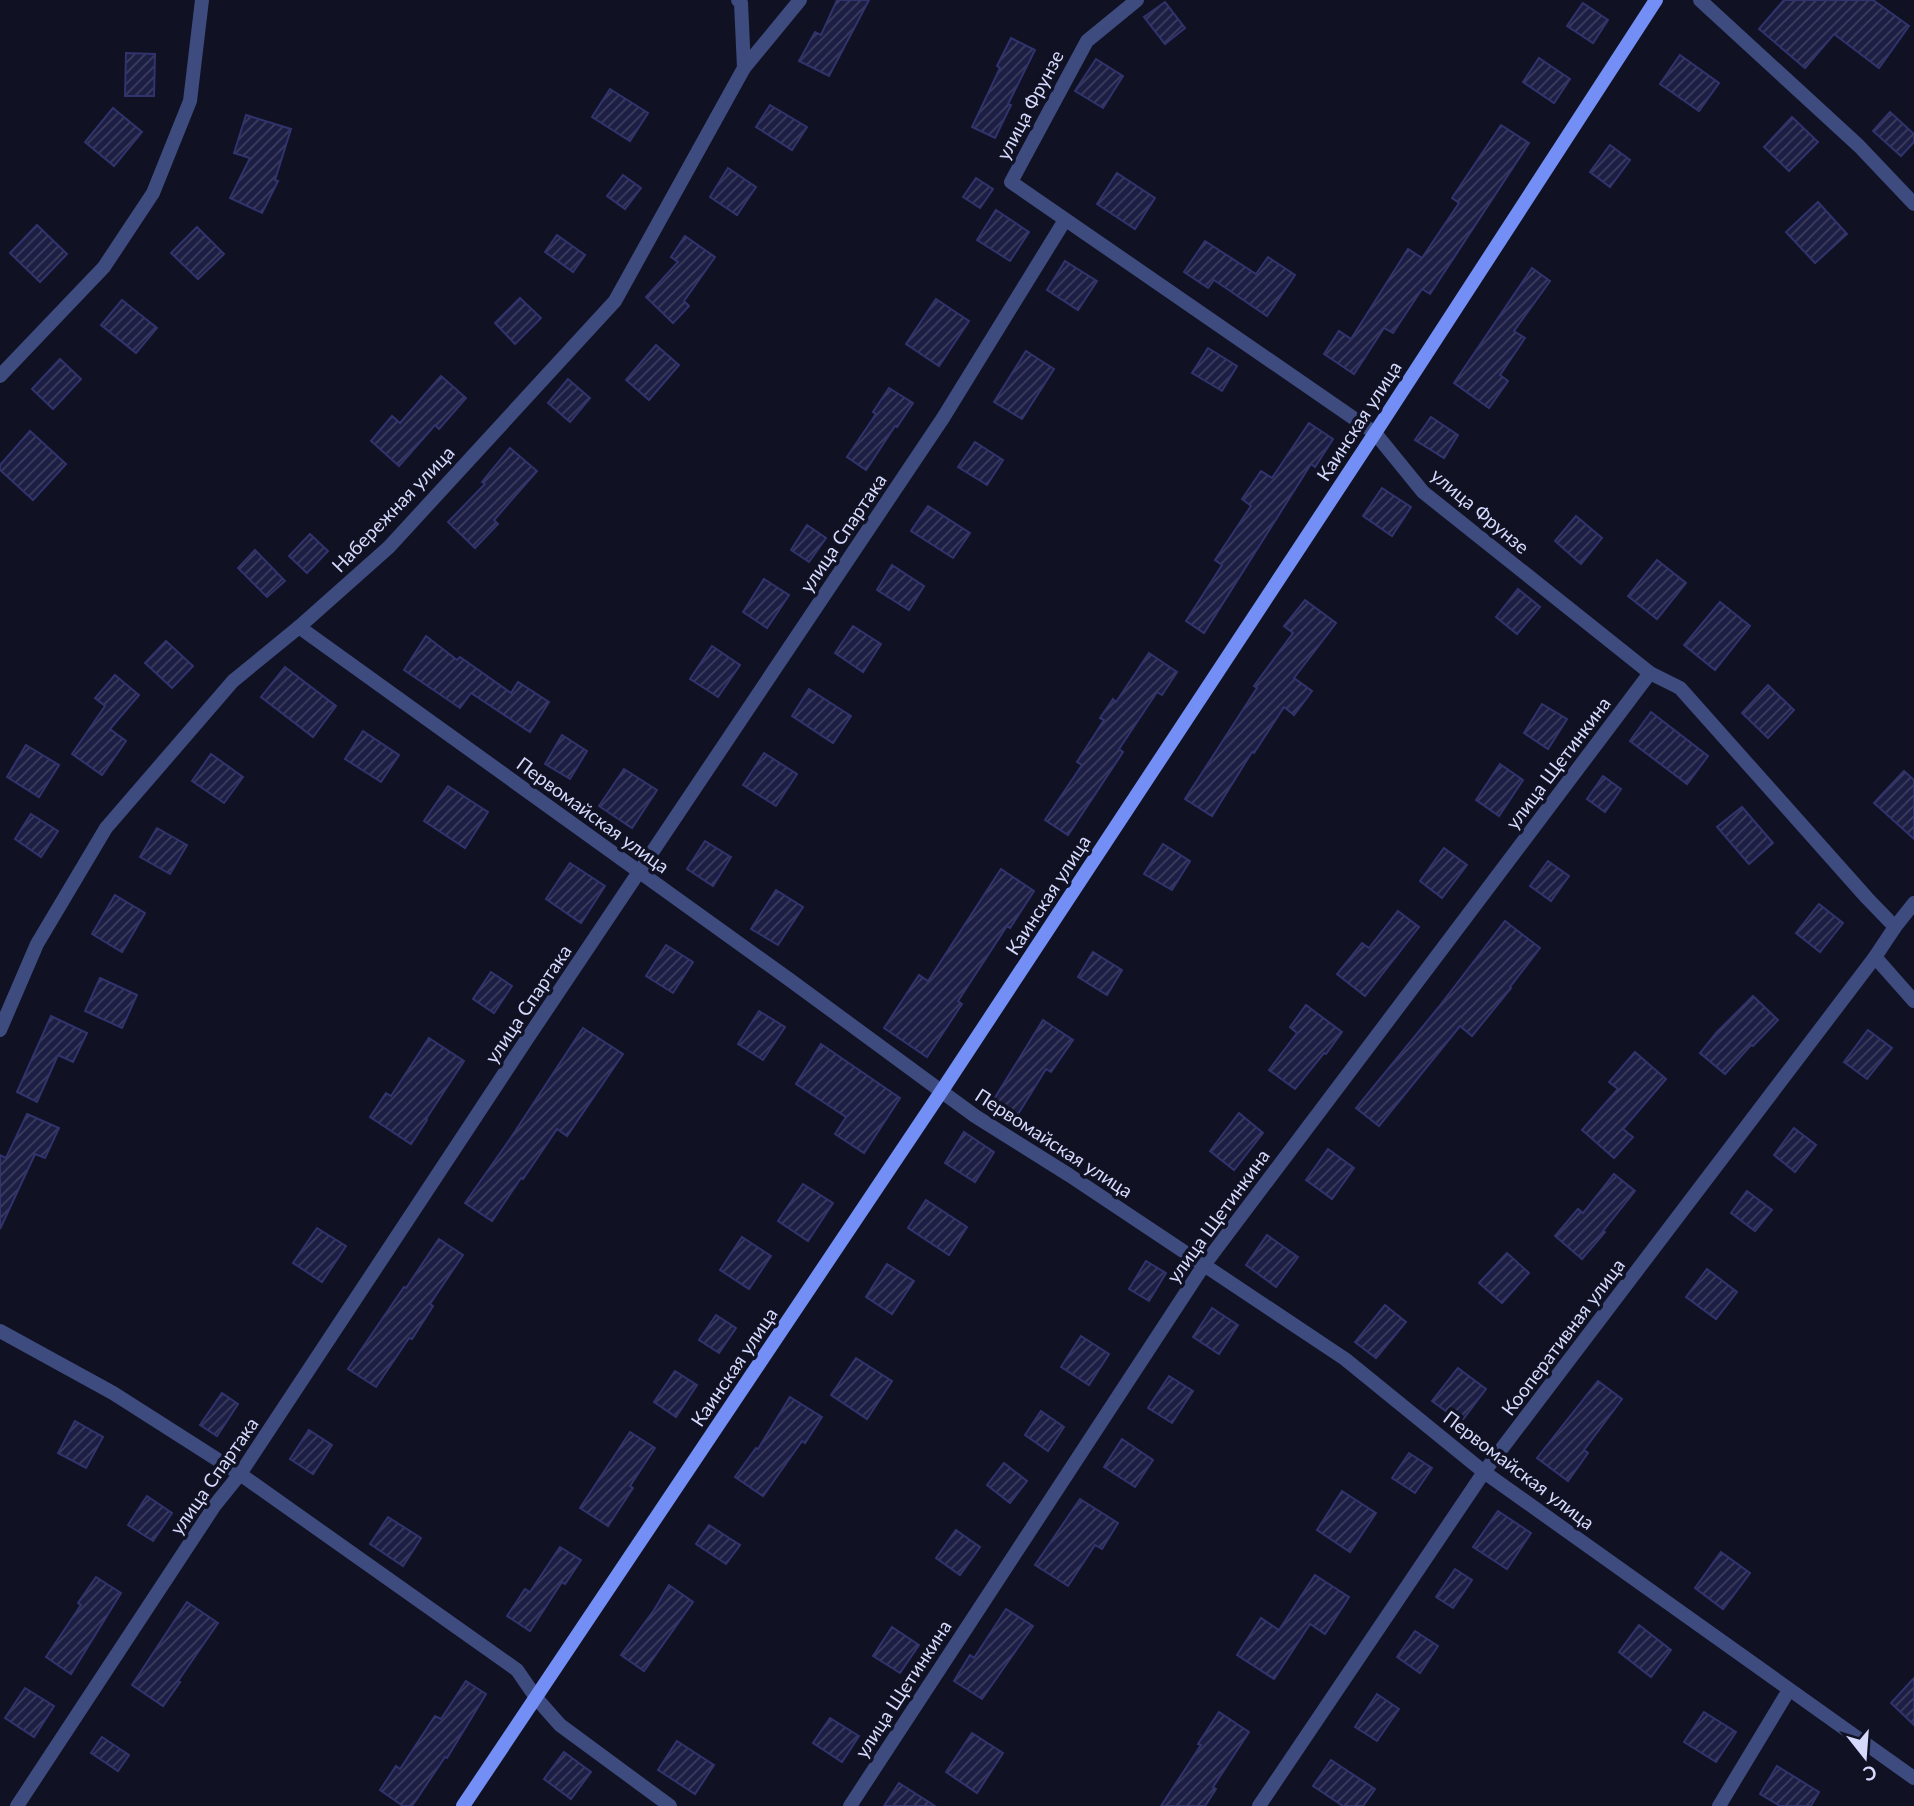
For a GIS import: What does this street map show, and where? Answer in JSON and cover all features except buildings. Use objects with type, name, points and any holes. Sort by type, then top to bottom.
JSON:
[{"type":"main road","name":"Каинская улица","points":[[463,1806],[941,1092],[1375,433],[1656,0]]},
{"type":"street","points":[[0,376],[104,267],[153,193],[190,101],[202,0]]},
{"type":"street","points":[[738,0],[741,3],[744,68]]},
{"type":"street","name":"Набережная улица","points":[[0,1030],[37,944],[106,828],[233,681],[388,548],[615,301],[744,68],[800,0]]},
{"type":"street","name":"улица Фрунзе","points":[[1137,0],[1087,41],[1011,182],[1375,433],[1423,492],[1650,673],[1681,688],[1895,927]]},
{"type":"street","points":[[1700,0],[1859,146],[1914,204]]},
{"type":"street","name":"улица Спартака","points":[[17,1806],[215,1505],[240,1475],[943,418],[1065,220]]},
{"type":"street","name":"Первомайская улица","points":[[299,627],[975,1116],[1080,1182],[1345,1359],[1485,1472],[1914,1778]]},
{"type":"street","name":"улица Щетинкина","points":[[850,1806],[1204,1265],[1650,673]]},
{"type":"street","name":"Кооперативная улица","points":[[1259,1806],[1485,1472],[1914,903]]},
{"type":"street","points":[[1875,957],[1914,1001]]},
{"type":"street","points":[[0,1331],[113,1393],[240,1475],[517,1670],[537,1699],[560,1725],[670,1806]]},
{"type":"street","points":[[1718,1806],[1789,1690]]}]
